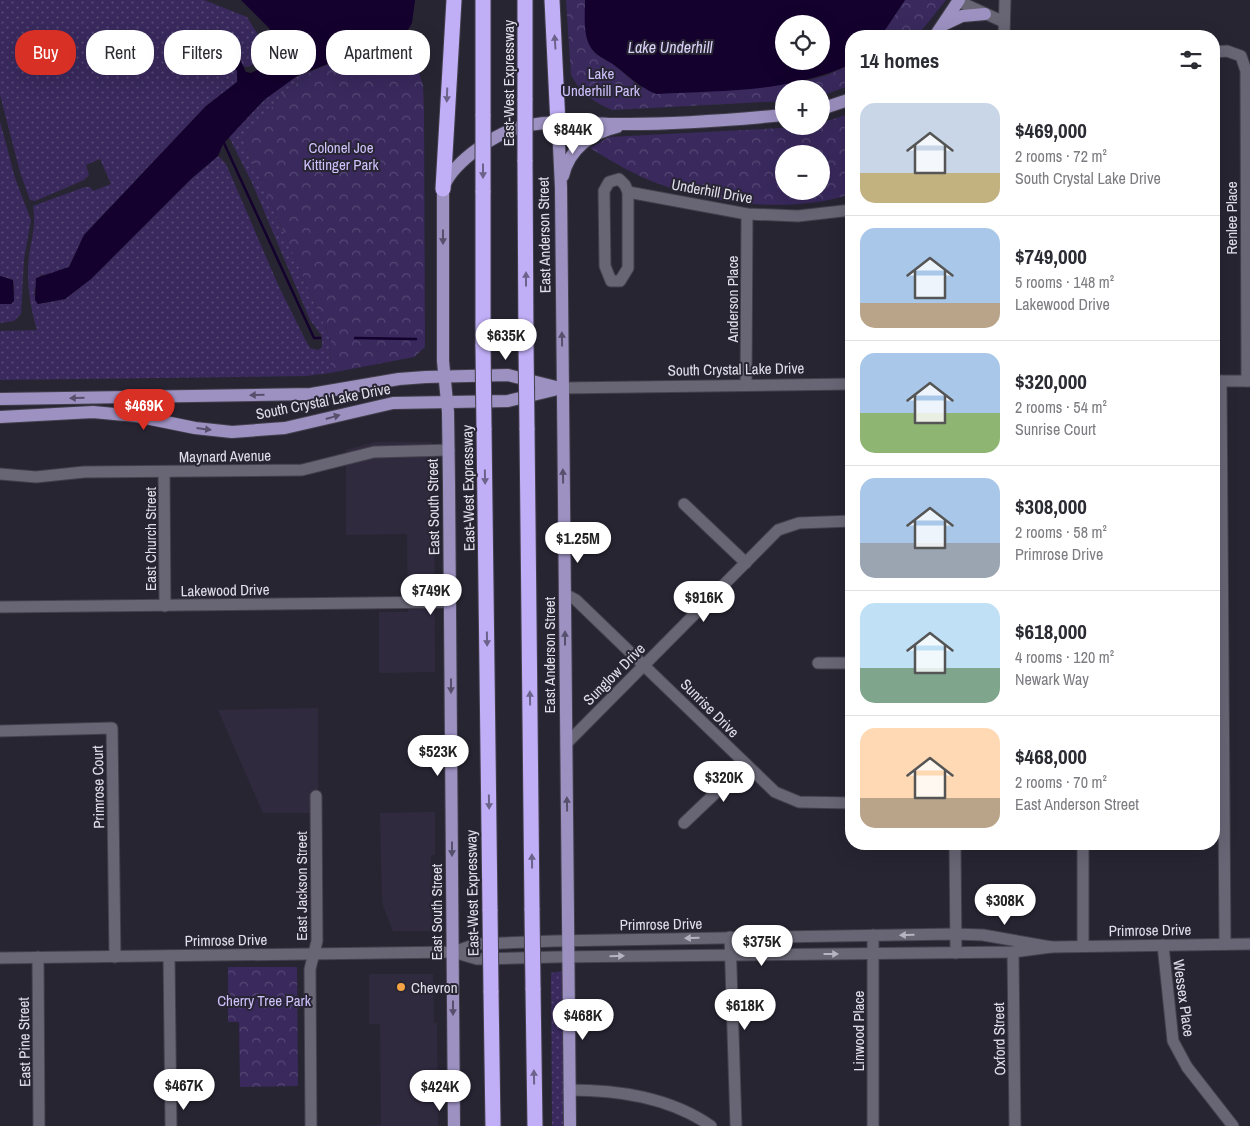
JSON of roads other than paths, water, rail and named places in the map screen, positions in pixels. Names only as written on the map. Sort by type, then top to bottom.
[{"type":"highway","points":[[443,189],[454,0]]},
{"type":"highway","name":"East-West Expressway","points":[[483,0],[484,428],[493,1126]]},
{"type":"highway","name":"East-West Expressway","points":[[526,0],[526,346],[535,1126]]},
{"type":"highway","points":[[552,0],[558,124]]},
{"type":"main road","points":[[940,30],[958,1]]},
{"type":"main road","points":[[945,24],[962,16],[985,14]]},
{"type":"main road","points":[[830,106],[845,101]]},
{"type":"main road","points":[[443,189],[451,172],[502,134],[529,126],[626,124],[775,116]]},
{"type":"main road","name":"East Anderson Street","points":[[558,124],[561,188],[570,1126]]},
{"type":"main road","points":[[561,188],[566,166],[573,152],[603,131],[626,124]]},
{"type":"main road","name":"East South Street","points":[[443,189],[444,376],[447,402],[450,602],[454,1126]]},
{"type":"main road","name":"South Crystal Lake Drive","points":[[0,399],[311,394],[340,391],[399,379],[444,376],[508,375],[562,388]]},
{"type":"main road","name":"South Crystal Lake Drive","points":[[0,417],[93,412],[136,416],[195,428],[232,432],[271,430],[393,403],[508,401],[562,388]]},
{"type":"street","points":[[1004,30],[1005,0]]},
{"type":"street","points":[[958,1],[1004,22]]},
{"type":"street","name":"Renlee Place","points":[[1220,52],[1227,51],[1241,56],[1246,71],[1248,380]]},
{"type":"street","points":[[619,179],[625,185],[628,192],[628,268],[620,281],[611,281],[605,266],[604,191],[609,182],[619,179]]},
{"type":"street","name":"Underhill Drive","points":[[628,192],[747,214],[798,216],[845,211]]},
{"type":"street","name":"Anderson Place","points":[[746,385],[747,214]]},
{"type":"street","points":[[1220,381],[1248,380]]},
{"type":"street","name":"South Crystal Lake Drive","points":[[562,388],[845,384]]},
{"type":"street","name":"Maynard Avenue","points":[[0,474],[36,477],[84,472],[302,470],[374,452],[448,450]]},
{"type":"street","name":"East Church Street","points":[[164,472],[165,606]]},
{"type":"street","points":[[684,504],[746,563]]},
{"type":"street","name":"Sunglow Drive","points":[[566,744],[778,530],[799,523],[845,521]]},
{"type":"street","points":[[1220,592],[1225,944]]},
{"type":"street","name":"Sunrise Drive","points":[[565,594],[576,600],[645,664],[775,792],[799,802],[845,803]]},
{"type":"street","name":"Lakewood Drive","points":[[0,607],[450,602]]},
{"type":"street","points":[[818,663],[845,663]]},
{"type":"street","name":"Primrose Court","points":[[0,731],[112,728],[115,957]]},
{"type":"street","points":[[684,823],[746,764]]},
{"type":"street","name":"East Jackson Street","points":[[311,1126],[310,969],[317,940],[316,796]]},
{"type":"street","points":[[955,850],[956,952]]},
{"type":"street","points":[[1083,850],[1083,946]]},
{"type":"street","name":"Primrose Drive","points":[[453,952],[477,944],[730,937],[955,934],[983,935],[1051,947]]},
{"type":"street","name":"Linwood Place","points":[[873,935],[873,1126]]},
{"type":"street","points":[[730,937],[736,1126]]},
{"type":"street","name":"Primrose Drive","points":[[0,958],[453,952],[477,959],[730,954],[1013,952],[1051,947],[1250,944]]},
{"type":"street","name":"Wessex Place","points":[[1163,945],[1173,1041],[1187,1067],[1232,1126]]},
{"type":"street","name":"Oxford Street","points":[[1013,952],[1015,1126]]},
{"type":"street","points":[[170,956],[171,1126]]},
{"type":"street","name":"East Pine Street","points":[[38,957],[39,1126]]},
{"type":"street","points":[[570,1090],[606,1091],[645,1097],[679,1109],[710,1126]]},
{"type":"water","points":[[241,0],[415,0],[412,23],[408,30],[326,30],[326,65],[316,69],[316,30],[270,30]]},
{"type":"water","name":"Lake Underhill","points":[[585,0],[905,0],[885,30],[845,30],[845,66],[804,80],[775,80],[775,86],[755,88],[656,94],[639,85],[598,55],[592,49],[586,36]]},
{"type":"water","points":[[241,62],[246,72],[251,73],[251,75],[300,75],[264,100],[223,144],[218,156],[191,179],[91,279],[65,299],[38,304],[35,300],[36,278],[69,267],[84,235],[206,106],[237,82],[237,75],[241,75]]},
{"type":"water","points":[[0,276],[13,280],[14,301],[11,304],[0,304]]},
{"type":"waterway","points":[[223,141],[314,338],[320,338]]},
{"type":"waterway","points":[[355,338],[416,339]]},
{"type":"place","name":"Chevron","points":[[401,987]]},
{"type":"park label","name":"Lake Underhill Park","points":[[601,82]]},
{"type":"park label","name":"Colonel Joe Kittinger Park","points":[[341,156]]},
{"type":"park label","name":"Cherry Tree Park","points":[[264,1000]]}]
